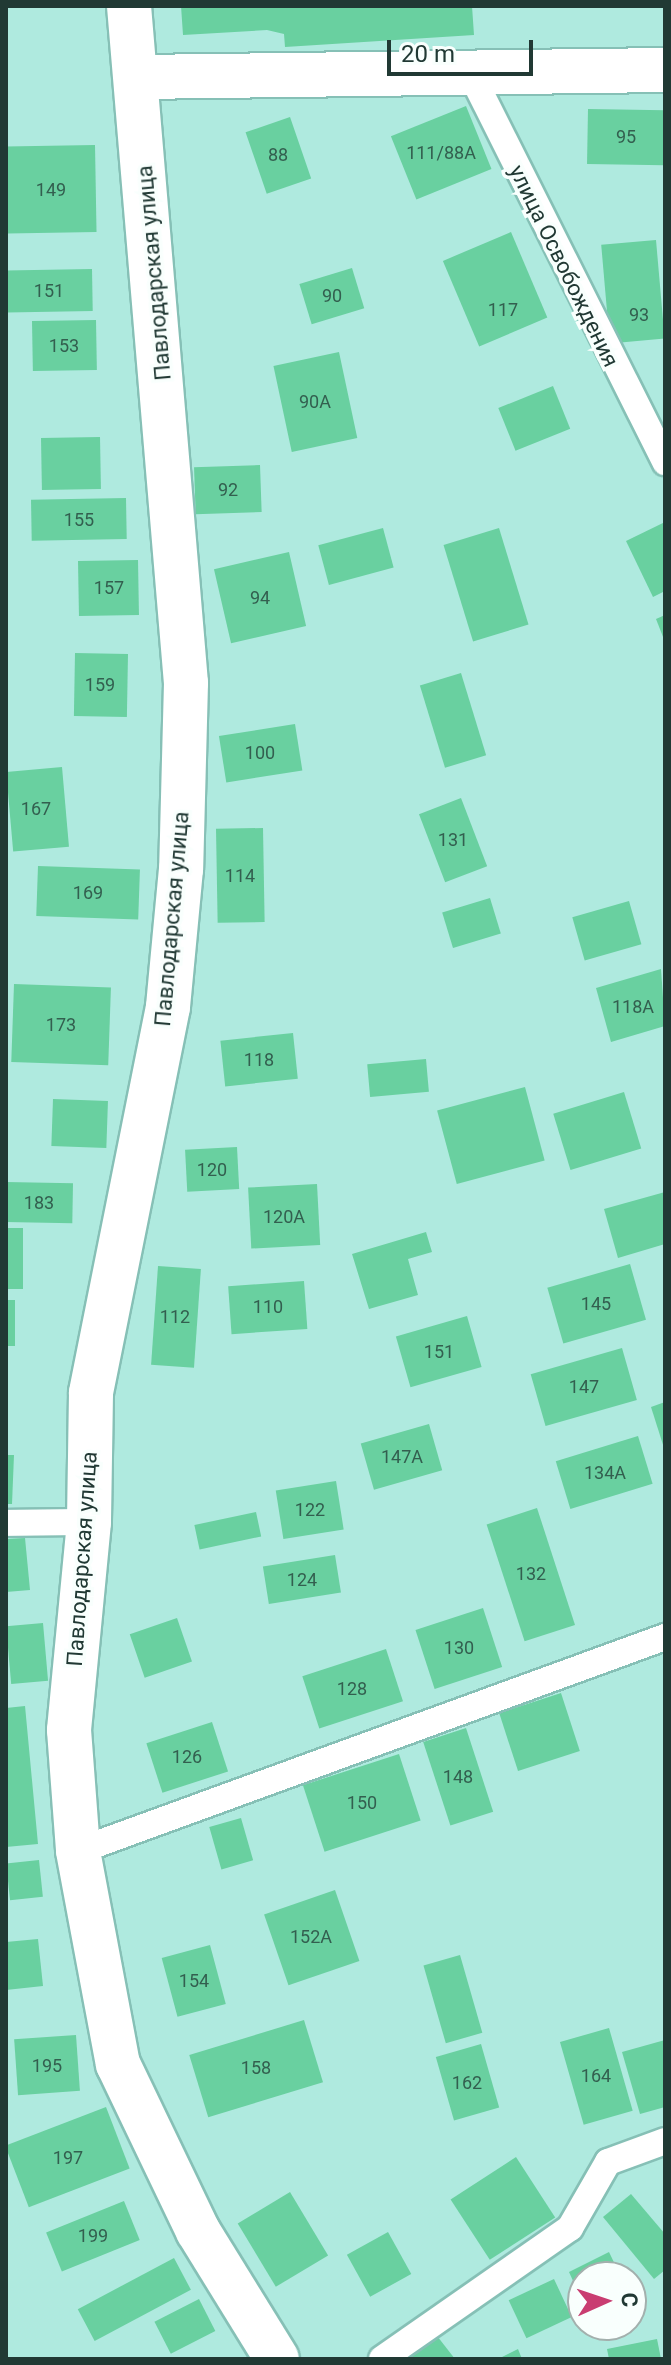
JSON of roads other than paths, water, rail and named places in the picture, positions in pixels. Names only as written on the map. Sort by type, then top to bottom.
[{"type":"street","name":"Павлодарская улица","points":[[129,6],[138,77],[186,683],[181,869],[168,1007],[91,1393],[89,1522],[69,1730],[78,1851],[118,2064],[198,2231],[277,2359]]},
{"type":"street","points":[[138,77],[468,68],[665,70]]},
{"type":"lane","name":"улица Освобождения","points":[[468,68],[665,462]]},
{"type":"lane","points":[[6,1523],[89,1522]]},
{"type":"lane","points":[[78,1851],[665,1637]]},
{"type":"lane","points":[[382,2359],[570,2228],[608,2162],[665,2141]]}]
